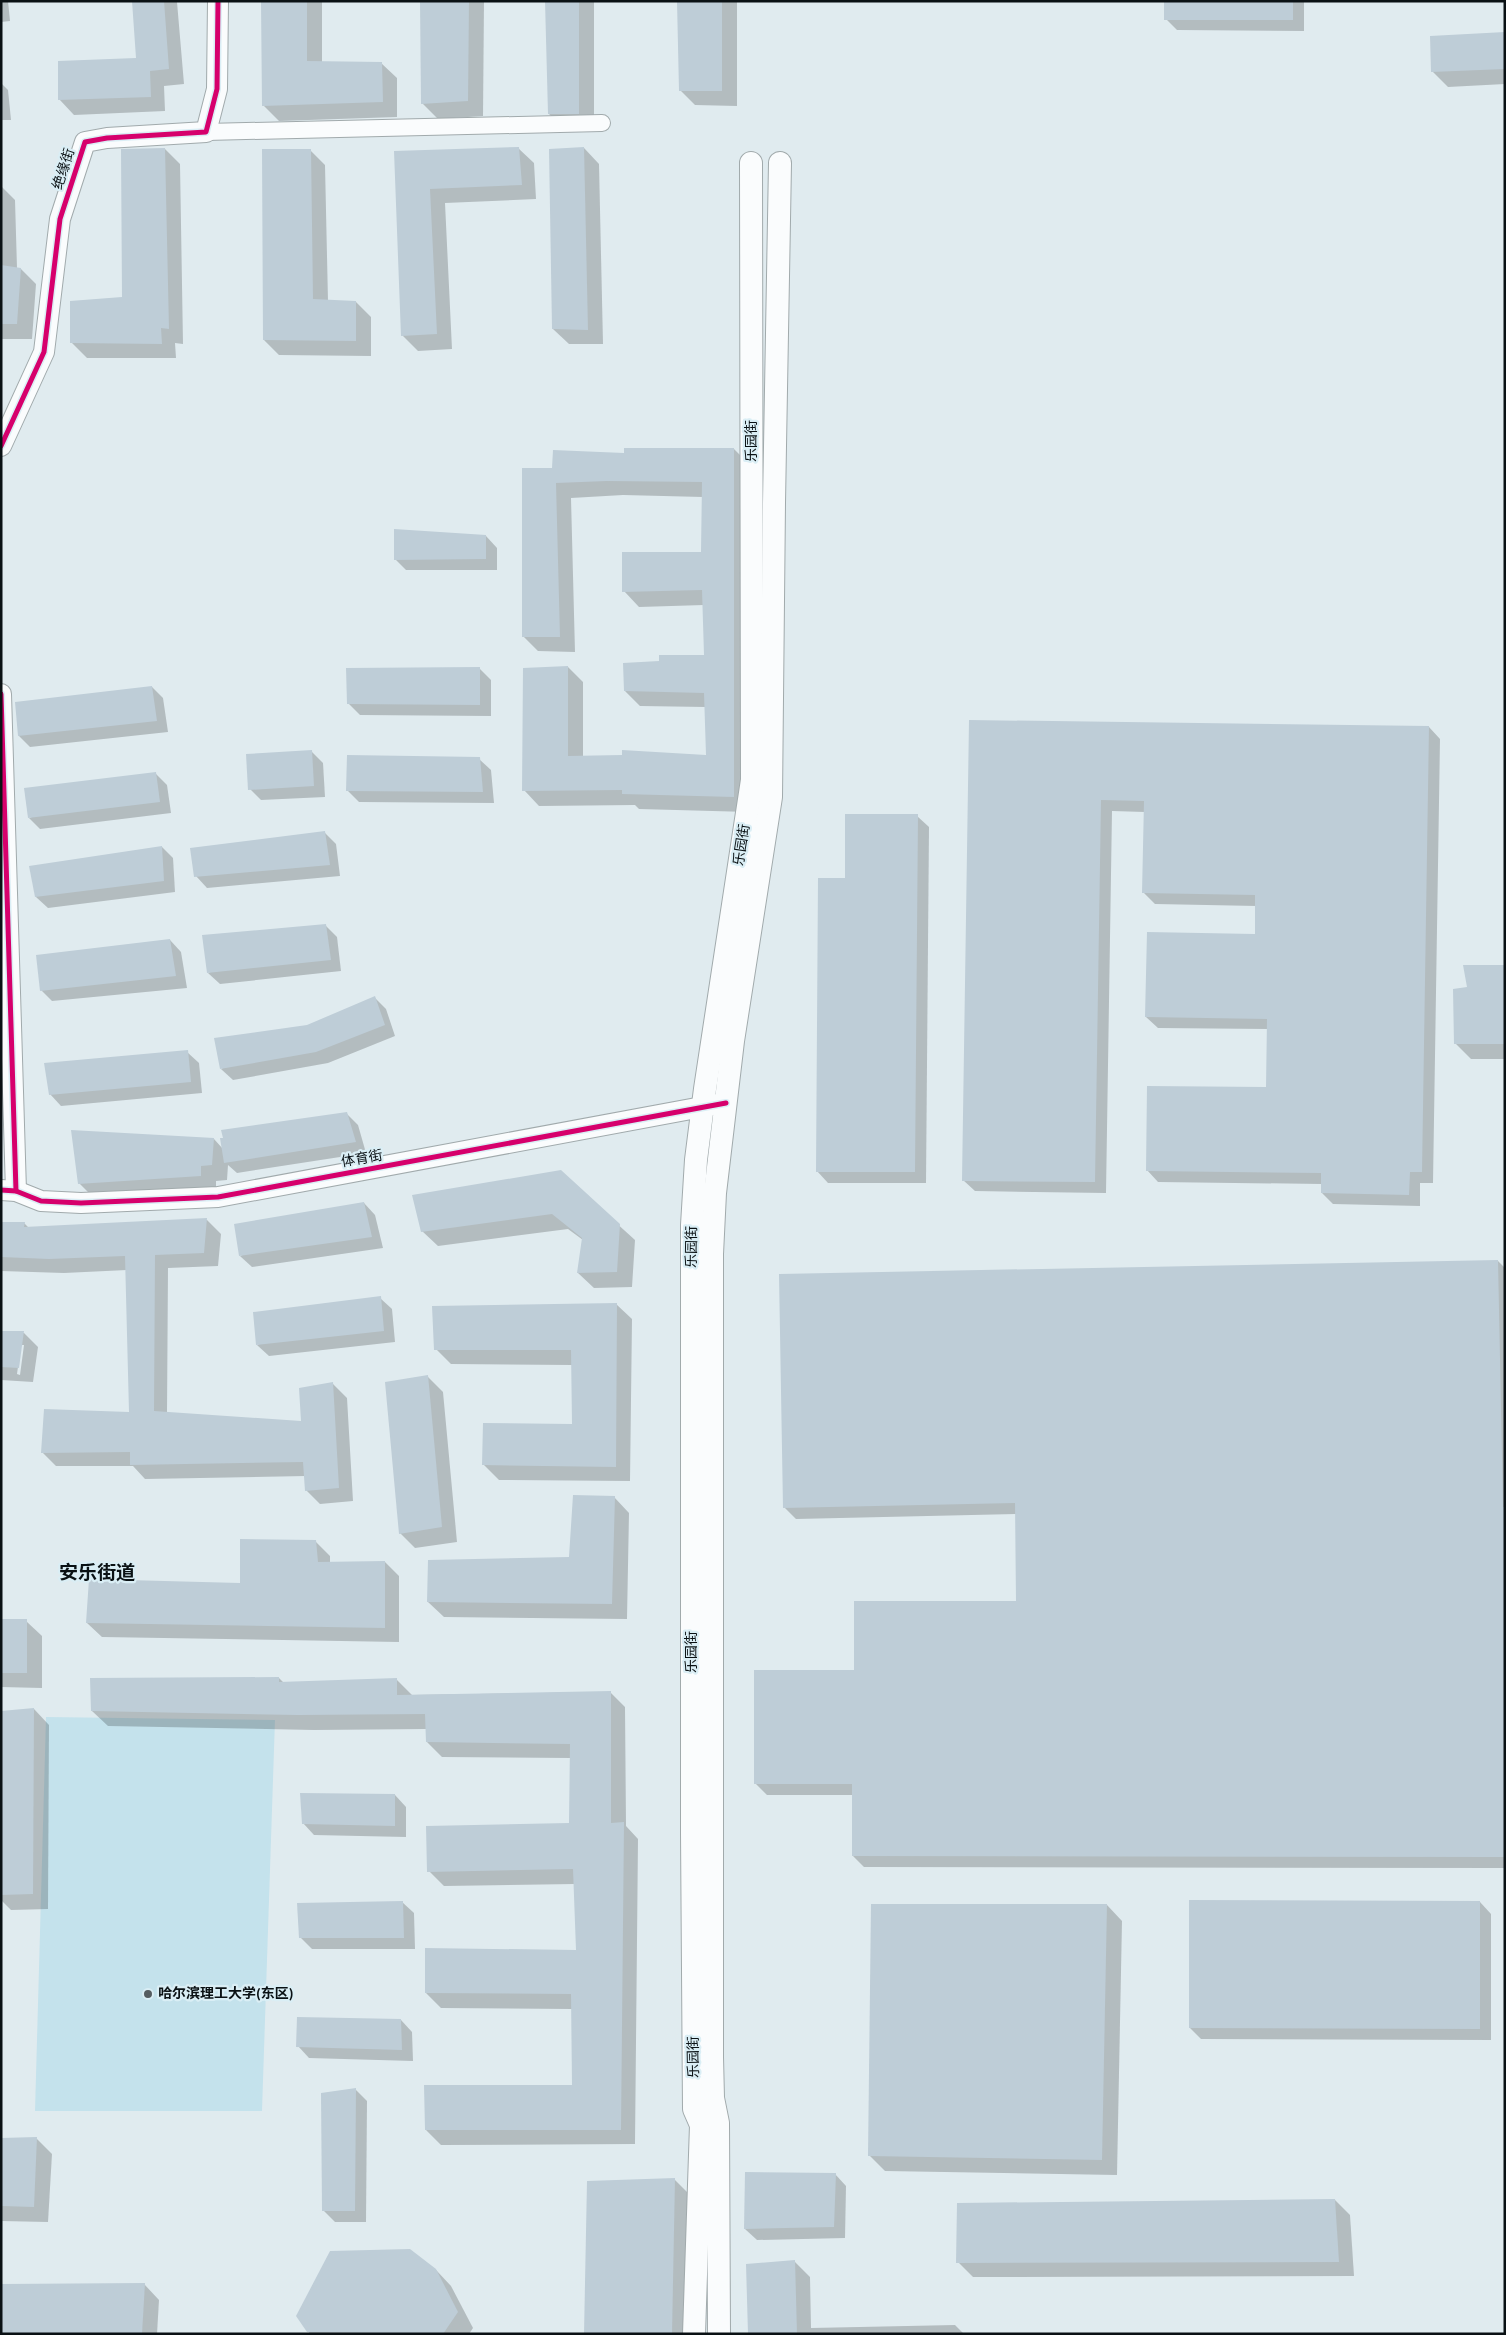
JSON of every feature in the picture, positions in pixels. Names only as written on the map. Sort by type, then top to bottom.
[{"type":"main road","name":"乐园街","points":[[694,2334],[701,2126],[694,2109],[691,1284],[696,1160],[752,780],[751,163]]},
{"type":"main road","name":"乐园街","points":[[719,2334],[719,2132],[713,2098],[712,2057],[712,1254],[715,1193],[733,1041],[772,798],[774,503],[780,163]]},
{"type":"street","points":[[218,1],[217,90],[206,132],[602,123]]},
{"type":"street","name":"绝缘街","points":[[1,446],[44,352],[60,219],[85,142],[107,138],[206,132]]},
{"type":"street","points":[[1,694],[9,1190]]},
{"type":"street","name":"体育街","points":[[9,1190],[41,1201],[81,1203],[218,1197],[726,1103]]},
{"type":"shaded area","points":[[46,1717],[275,1720],[262,2111],[35,2111]]},
{"type":"building","points":[[132,1],[164,1],[169,69],[150,71],[151,97],[58,100],[58,61],[136,58]]},
{"type":"building","points":[[261,1],[307,1],[307,61],[382,62],[383,102],[262,106]]},
{"type":"building","points":[[420,1],[469,1],[468,101],[421,104]]},
{"type":"building","points":[[545,1],[579,1],[579,114],[548,114]]},
{"type":"building","points":[[677,1],[722,1],[722,91],[679,91]]},
{"type":"building","points":[[1164,1],[1293,1],[1293,20],[1164,20]]},
{"type":"building","points":[[1505,32],[1505,69],[1431,72],[1430,36]]},
{"type":"building","points":[[519,147],[522,185],[430,189],[437,334],[401,336],[394,151]]},
{"type":"building","points":[[584,147],[588,330],[552,329],[549,149]]},
{"type":"building","points":[[165,148],[169,329],[161,328],[162,344],[70,343],[70,301],[122,297],[121,149]]},
{"type":"building","points":[[262,149],[311,149],[313,299],[356,301],[356,341],[263,340]]},
{"type":"building","points":[[1,265],[21,268],[17,324],[1,324]]},
{"type":"building","points":[[624,448],[734,448],[734,797],[622,794],[622,790],[522,791],[523,668],[568,666],[568,756],[622,755],[622,750],[706,755],[704,693],[624,691],[623,663],[659,661],[659,655],[704,655],[702,590],[622,592],[622,552],[701,552],[702,482],[607,481],[556,483],[560,637],[522,637],[522,468],[552,468],[553,450],[624,453]]},
{"type":"building","points":[[394,529],[486,535],[486,559],[394,560]]},
{"type":"building","points":[[480,667],[480,705],[347,704],[346,668]]},
{"type":"building","points":[[152,686],[157,721],[18,736],[15,702]]},
{"type":"building","points":[[969,720],[1429,726],[1422,1172],[1410,1172],[1409,1195],[1321,1193],[1321,1173],[1146,1171],[1147,1086],[1266,1087],[1267,1019],[1145,1017],[1147,932],[1255,934],[1255,895],[1142,893],[1144,801],[1101,800],[1095,1182],[962,1181]]},
{"type":"building","points":[[312,750],[314,786],[248,790],[246,754]]},
{"type":"building","points":[[347,755],[480,757],[483,792],[346,791]]},
{"type":"building","points":[[156,772],[160,802],[28,818],[24,788]]},
{"type":"building","points":[[845,814],[918,814],[915,1172],[816,1172],[818,878],[845,878]]},
{"type":"building","points":[[325,831],[330,865],[194,877],[190,848]]},
{"type":"building","points":[[162,846],[164,881],[35,897],[29,866]]},
{"type":"building","points":[[326,924],[331,960],[207,973],[202,935]]},
{"type":"building","points":[[170,939],[176,976],[40,991],[36,955]]},
{"type":"building","points":[[1463,965],[1505,965],[1505,1044],[1454,1044],[1453,989],[1467,987]]},
{"type":"building","points":[[375,996],[385,1025],[316,1052],[220,1069],[214,1038],[307,1025]]},
{"type":"building","points":[[188,1050],[191,1082],[49,1095],[44,1063]]},
{"type":"building","points":[[347,1112],[356,1142],[224,1163],[220,1138],[223,1138],[221,1130]]},
{"type":"building","points":[[71,1130],[214,1138],[212,1165],[201,1166],[201,1176],[78,1184]]},
{"type":"building","points":[[561,1170],[620,1224],[617,1272],[577,1273],[582,1238],[552,1214],[421,1232],[412,1195]]},
{"type":"building","points":[[364,1202],[372,1237],[239,1256],[234,1224]]},
{"type":"building","points":[[207,1218],[204,1253],[155,1255],[154,1411],[301,1421],[299,1388],[333,1382],[339,1488],[305,1491],[303,1462],[130,1465],[130,1452],[41,1453],[44,1409],[129,1412],[125,1256],[49,1259],[1,1257],[1,1222],[25,1222],[24,1227]]},
{"type":"building","points":[[1498,1260],[1503,1507],[1505,1507],[1505,1857],[852,1856],[852,1784],[754,1784],[754,1670],[854,1670],[854,1601],[1016,1601],[1015,1503],[783,1508],[779,1274]]},
{"type":"building","points":[[381,1296],[384,1331],[256,1345],[253,1312]]},
{"type":"building","points":[[617,1303],[616,1467],[482,1465],[483,1423],[572,1424],[571,1350],[434,1350],[432,1306]]},
{"type":"building","points":[[1,1331],[24,1331],[19,1368],[1,1367]]},
{"type":"building","points":[[428,1375],[442,1527],[399,1534],[385,1382]]},
{"type":"building","points":[[573,1495],[615,1496],[612,1604],[427,1602],[428,1560],[569,1557]]},
{"type":"building","points":[[240,1539],[316,1540],[318,1562],[385,1561],[385,1628],[86,1623],[89,1579],[240,1583]]},
{"type":"building","points":[[1,1619],[27,1619],[27,1673],[1,1673]]},
{"type":"building","points":[[279,1677],[279,1682],[397,1678],[397,1695],[611,1691],[611,1823],[624,1822],[621,2130],[425,2130],[424,2085],[572,2085],[571,1994],[425,1993],[425,1948],[576,1950],[573,1869],[427,1872],[426,1826],[569,1823],[570,1744],[426,1742],[425,1714],[298,1715],[91,1711],[90,1678]]},
{"type":"building","points":[[34,1708],[33,1894],[1,1895],[1,1711]]},
{"type":"building","points":[[300,1793],[395,1794],[395,1826],[302,1824]]},
{"type":"building","points":[[1189,1900],[1480,1901],[1480,2029],[1189,2028]]},
{"type":"building","points":[[403,1901],[404,1938],[299,1938],[297,1903]]},
{"type":"building","points":[[871,1904],[1107,1904],[1102,2160],[868,2156]]},
{"type":"building","points":[[297,2017],[401,2019],[402,2050],[296,2047]]},
{"type":"building","points":[[356,2088],[355,2211],[322,2211],[321,2093]]},
{"type":"building","points":[[37,2137],[34,2207],[1,2206],[1,2138]]},
{"type":"building","points":[[745,2172],[836,2173],[834,2227],[744,2229]]},
{"type":"building","points":[[675,2178],[672,2334],[584,2334],[587,2181]]},
{"type":"building","points":[[1335,2199],[1339,2262],[956,2263],[957,2203]]},
{"type":"building","points":[[410,2249],[436,2269],[458,2312],[443,2334],[307,2332],[296,2316],[330,2251]]},
{"type":"building","points":[[795,2260],[797,2334],[748,2334],[746,2264]]},
{"type":"building","points":[[145,2283],[142,2334],[1,2334],[1,2284]]},
{"type":"cycle path","points":[[1,446],[44,352],[60,219],[85,142],[107,138],[206,132],[217,89],[218,1]]},
{"type":"cycle path","points":[[1,694],[16,1191]]},
{"type":"cycle path","points":[[1,1190],[16,1191],[41,1201],[81,1203],[218,1197],[726,1103]]},
{"type":"place","name":"哈尔滨理工大学(东区)","points":[[148,1994]]},
{"type":"district","name":"安乐街道","points":[[97,1573]]}]
